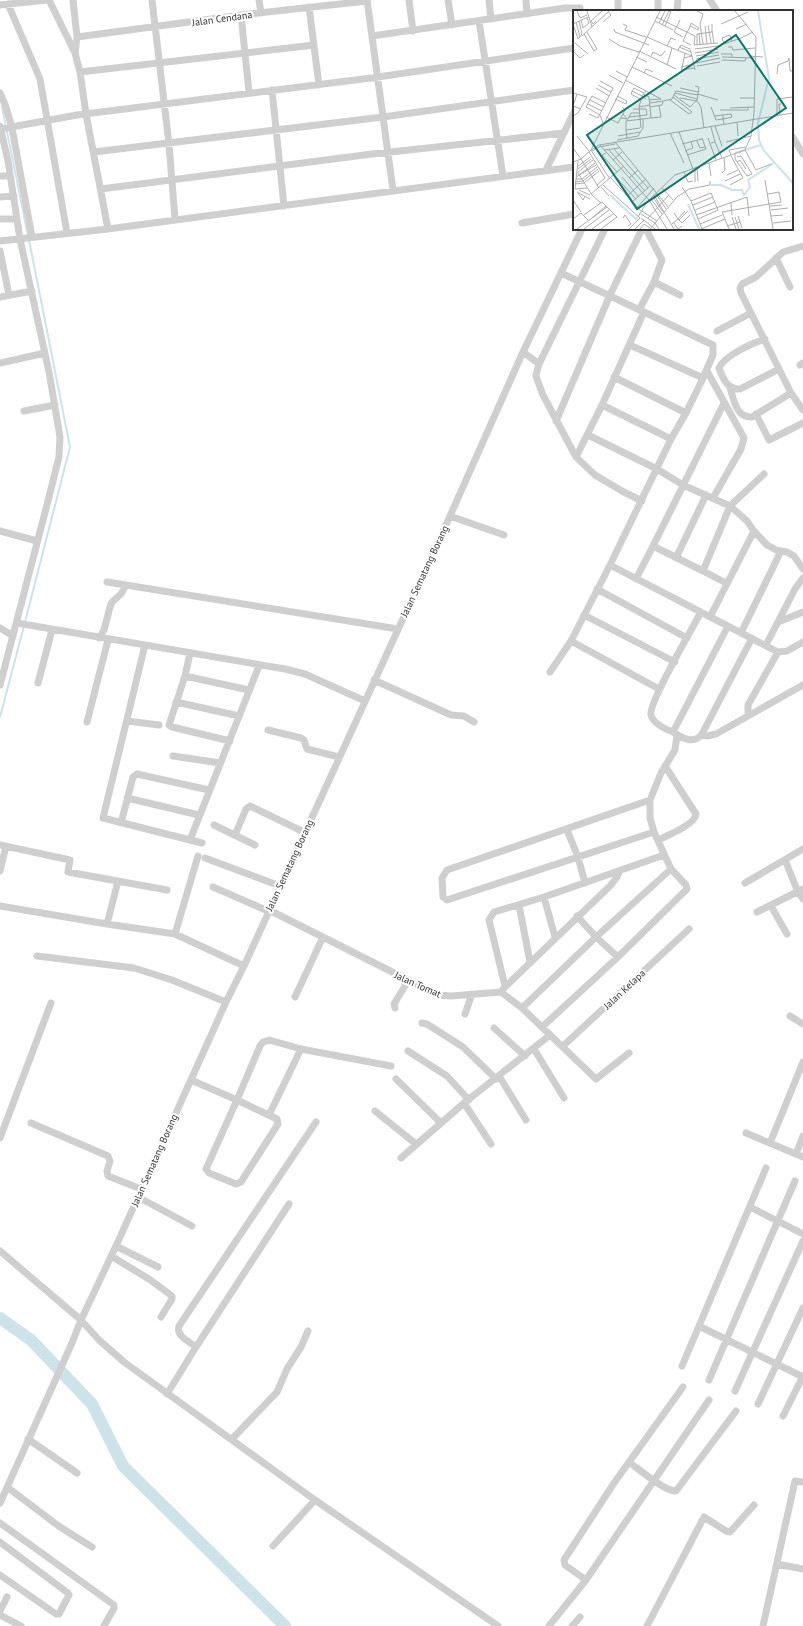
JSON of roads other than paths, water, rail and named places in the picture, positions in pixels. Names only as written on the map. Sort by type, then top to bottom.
[{"type":"street","points":[[0,5],[48,0],[75,53],[80,72],[86,114],[108,229]]},
{"type":"street","points":[[74,0],[77,37],[75,53]]},
{"type":"street","points":[[152,0],[169,144],[175,220]]},
{"type":"street","points":[[259,0],[261,13]]},
{"type":"street","points":[[367,0],[393,190]]},
{"type":"street","name":"Jalan Cendana","points":[[77,37],[367,0]]},
{"type":"street","points":[[409,0],[413,31]]},
{"type":"street","points":[[448,0],[452,25]]},
{"type":"street","points":[[489,0],[491,19]]},
{"type":"street","points":[[526,0],[528,14]]},
{"type":"street","points":[[564,0],[565,8]]},
{"type":"street","points":[[677,10],[678,0]]},
{"type":"street","points":[[710,0],[716,10]]},
{"type":"street","points":[[13,3],[38,75],[68,233]]},
{"type":"street","points":[[372,36],[580,6]]},
{"type":"street","points":[[309,7],[319,85]]},
{"type":"street","points":[[241,15],[249,92]]},
{"type":"street","points":[[479,21],[503,176]]},
{"type":"street","points":[[80,72],[314,45]]},
{"type":"street","points":[[4,128],[86,114],[249,92],[319,85],[573,48]]},
{"type":"street","points":[[272,90],[284,206]]},
{"type":"street","points":[[94,152],[384,117],[573,90]]},
{"type":"street","points":[[0,93],[6,107],[3,155],[10,176],[17,219],[27,238]]},
{"type":"street","points":[[546,170],[573,114]]},
{"type":"street","points":[[0,685],[3,660],[13,636],[21,624],[37,542],[59,457],[60,438],[55,405],[32,291],[27,238],[4,128]]},
{"type":"street","points":[[100,189],[388,152],[564,133]]},
{"type":"street","points":[[793,138],[803,154]]},
{"type":"street","points":[[0,241],[108,229],[573,167]]},
{"type":"street","points":[[0,176],[10,176]]},
{"type":"street","points":[[0,197],[14,196]]},
{"type":"street","points":[[522,223],[573,214]]},
{"type":"street","points":[[0,219],[17,219]]},
{"type":"street","name":"Jalan Sematang Borang","points":[[0,1503],[12,1490],[33,1442],[42,1408],[72,1343],[80,1320],[116,1246],[339,756],[365,701],[380,683],[398,629],[563,275],[582,230]]},
{"type":"street","points":[[605,230],[578,281],[538,363],[536,374],[556,421],[576,457],[595,475],[642,501]]},
{"type":"street","points":[[556,421],[610,295],[642,230]]},
{"type":"street","points":[[576,457],[588,435],[630,345],[662,260],[647,230]]},
{"type":"street","points":[[803,246],[783,252],[756,277],[742,284],[740,288],[741,293],[791,393],[803,410]]},
{"type":"street","points":[[0,251],[9,295]]},
{"type":"street","points":[[776,258],[790,287]]},
{"type":"street","points":[[550,672],[571,641],[642,501],[671,439],[686,413],[707,370],[713,345],[610,295],[563,275]]},
{"type":"street","points":[[654,282],[680,295]]},
{"type":"street","points":[[0,297],[32,291]]},
{"type":"street","points":[[717,331],[751,313]]},
{"type":"street","points":[[765,339],[742,350],[723,361],[720,365],[719,368],[722,376],[730,388],[739,412],[741,415],[747,417],[756,414],[791,393]]},
{"type":"street","points":[[630,345],[703,378]]},
{"type":"street","points":[[0,363],[45,353]]},
{"type":"street","points":[[526,354],[538,363]]},
{"type":"street","points":[[730,388],[734,390],[740,389],[779,369]]},
{"type":"street","points":[[707,370],[744,438],[741,449],[713,498]]},
{"type":"street","points":[[614,377],[686,413]]},
{"type":"street","points":[[636,579],[724,403]]},
{"type":"street","points":[[24,412],[55,405]]},
{"type":"street","points":[[602,405],[671,439]]},
{"type":"street","points":[[756,414],[769,440],[803,423]]},
{"type":"street","points":[[588,435],[657,469],[683,485],[730,506],[747,521],[767,545],[794,556],[803,569]]},
{"type":"street","points":[[703,571],[730,506],[764,474]]},
{"type":"street","points":[[676,558],[706,495]]},
{"type":"street","points":[[450,516],[504,535]]},
{"type":"street","points":[[710,616],[754,531]]},
{"type":"street","points":[[0,532],[37,542]]},
{"type":"street","points":[[653,546],[726,583]]},
{"type":"street","points":[[741,633],[781,551]]},
{"type":"street","points":[[610,565],[778,652],[786,651],[803,642]]},
{"type":"street","points":[[766,645],[795,589],[803,578]]},
{"type":"street","points":[[107,582],[398,629]]},
{"type":"street","points":[[99,638],[104,630],[112,602],[121,594],[126,585]]},
{"type":"street","points":[[598,589],[687,638]]},
{"type":"street","points":[[702,612],[659,689],[652,705],[651,714],[654,720],[675,733],[693,740],[696,740],[702,734],[752,638]]},
{"type":"street","points":[[778,622],[803,612]]},
{"type":"street","points":[[584,615],[675,662]]},
{"type":"street","points":[[21,624],[259,666],[285,669],[305,674],[365,701]]},
{"type":"street","points":[[542,1027],[618,957],[685,891],[686,885],[671,868],[654,832],[650,818],[650,800],[665,766],[675,750],[675,733],[728,626]]},
{"type":"street","points":[[0,628],[13,636]]},
{"type":"street","points":[[38,683],[52,630]]},
{"type":"street","points":[[87,722],[108,640]]},
{"type":"street","points":[[571,641],[659,689]]},
{"type":"street","points":[[145,645],[103,818],[202,843]]},
{"type":"street","points":[[750,714],[748,705],[778,652]]},
{"type":"street","points":[[190,653],[185,676],[169,725],[230,741]]},
{"type":"street","points":[[190,840],[259,666]]},
{"type":"street","points":[[185,676],[249,690]]},
{"type":"street","points":[[380,683],[451,715],[464,716],[474,722]]},
{"type":"street","points":[[702,734],[707,736],[716,734],[803,685]]},
{"type":"street","points":[[176,702],[239,716]]},
{"type":"street","points":[[127,721],[159,725]]},
{"type":"street","points":[[268,730],[301,738],[304,740],[307,748],[339,756]]},
{"type":"street","points":[[173,756],[220,763]]},
{"type":"street","points":[[658,840],[691,823],[696,817],[696,814],[665,766]]},
{"type":"street","points":[[121,823],[133,777],[136,774],[209,790]]},
{"type":"street","points":[[127,798],[199,815]]},
{"type":"street","points":[[650,800],[567,830],[447,870],[442,878],[443,897],[448,900],[654,832]]},
{"type":"street","points":[[235,834],[246,808],[250,806],[304,832]]},
{"type":"street","points":[[214,825],[255,845]]},
{"type":"street","points":[[567,830],[578,857],[585,883]]},
{"type":"street","points":[[0,871],[3,846],[70,860],[68,872],[167,890]]},
{"type":"street","points":[[745,883],[803,849]]},
{"type":"street","points":[[629,1053],[595,1079],[563,1046],[503,989],[489,920],[494,912],[544,898],[664,855]]},
{"type":"street","points":[[175,934],[201,857],[280,886]]},
{"type":"street","points":[[785,860],[803,898]]},
{"type":"street","points":[[522,1008],[671,868]]},
{"type":"street","points":[[503,989],[555,937],[616,880],[619,872]]},
{"type":"street","points":[[107,924],[118,881]]},
{"type":"street","name":"Jalan Tomat","points":[[213,887],[324,937],[438,995],[451,996],[503,989]]},
{"type":"street","points":[[757,912],[801,891]]},
{"type":"street","points":[[544,898],[555,937]]},
{"type":"street","points":[[519,905],[530,962]]},
{"type":"street","points":[[0,906],[175,934],[244,966]]},
{"type":"street","points":[[771,906],[788,934]]},
{"type":"street","points":[[578,916],[596,937],[618,957]]},
{"type":"street","name":"Jalan Kelapa","points":[[563,1046],[687,930]]},
{"type":"street","points":[[296,997],[324,937]]},
{"type":"street","points":[[37,956],[139,969],[172,980],[226,1002]]},
{"type":"street","points":[[394,1008],[394,1004],[408,981]]},
{"type":"street","points":[[465,1014],[472,994]]},
{"type":"street","points":[[0,1138],[51,1003]]},
{"type":"street","points":[[790,1016],[803,1024]]},
{"type":"street","points":[[422,1023],[427,1024],[464,1047],[497,1077],[526,1120]]},
{"type":"street","points":[[494,1028],[525,1056]]},
{"type":"street","points":[[401,1158],[441,1123],[550,1035]]},
{"type":"street","points":[[191,1080],[237,1100],[277,1119],[278,1126],[241,1182],[236,1184],[209,1173],[206,1169],[237,1100],[264,1042],[269,1040],[301,1049],[391,1066]]},
{"type":"street","points":[[269,1115],[301,1049]]},
{"type":"street","points":[[534,1049],[564,1098]]},
{"type":"street","points":[[408,1051],[447,1076],[467,1102],[491,1144]]},
{"type":"street","points":[[770,1143],[803,1062]]},
{"type":"street","points":[[396,1079],[441,1123]]},
{"type":"street","points":[[374,1111],[416,1144]]},
{"type":"street","points":[[196,1347],[178,1333],[179,1326],[316,1122]]},
{"type":"street","points":[[31,1123],[108,1156],[110,1161],[107,1171],[108,1176],[141,1189]]},
{"type":"street","points":[[746,1132],[799,1156],[803,1136]]},
{"type":"street","points":[[682,1366],[766,1168]]},
{"type":"street","points":[[709,1380],[795,1181]]},
{"type":"street","points":[[138,1196],[192,1226]]},
{"type":"street","points":[[168,1394],[196,1347],[289,1204]]},
{"type":"street","points":[[750,1207],[803,1234]]},
{"type":"street","points":[[735,1391],[803,1242]]},
{"type":"street","points":[[116,1246],[158,1267]]},
{"type":"street","points":[[0,1252],[80,1320],[99,1340],[124,1362],[315,1500],[498,1626]]},
{"type":"street","points":[[111,1256],[150,1279],[172,1296],[172,1299],[161,1317]]},
{"type":"street","points":[[758,1404],[803,1308]]},
{"type":"street","points":[[699,1326],[803,1377],[783,1416]]},
{"type":"street","points":[[232,1439],[277,1392],[287,1369],[302,1347],[308,1331]]},
{"type":"street","points":[[586,1580],[565,1565],[564,1560],[629,1462],[683,1387]]},
{"type":"street","points":[[549,1626],[586,1580],[709,1400]]},
{"type":"street","points":[[629,1462],[671,1491],[674,1492],[679,1490],[736,1411]]},
{"type":"street","points":[[33,1442],[77,1473]]},
{"type":"street","points":[[763,1626],[795,1482],[803,1482]]},
{"type":"street","points":[[12,1490],[60,1527],[92,1547]]},
{"type":"street","points":[[273,1546],[315,1500]]},
{"type":"street","points":[[647,1626],[704,1517],[726,1532],[730,1532],[754,1505]]},
{"type":"street","points":[[0,1523],[114,1605],[114,1608],[104,1626]]},
{"type":"street","points":[[0,1542],[69,1595],[59,1614],[56,1614],[0,1575]]},
{"type":"street","points":[[777,1564],[803,1569]]},
{"type":"street","points":[[0,1611],[7,1598]]},
{"type":"street","points":[[0,1615],[21,1626]]},
{"type":"street","points":[[572,1626],[580,1617]]},
{"type":"waterway","points":[[2,107],[28,236]]},
{"type":"waterway","points":[[25,622],[70,447],[29,240]]},
{"type":"waterway","points":[[0,717],[24,626]]},
{"type":"waterway","points":[[0,1318],[31,1340],[92,1404],[123,1466],[285,1626]]}]
